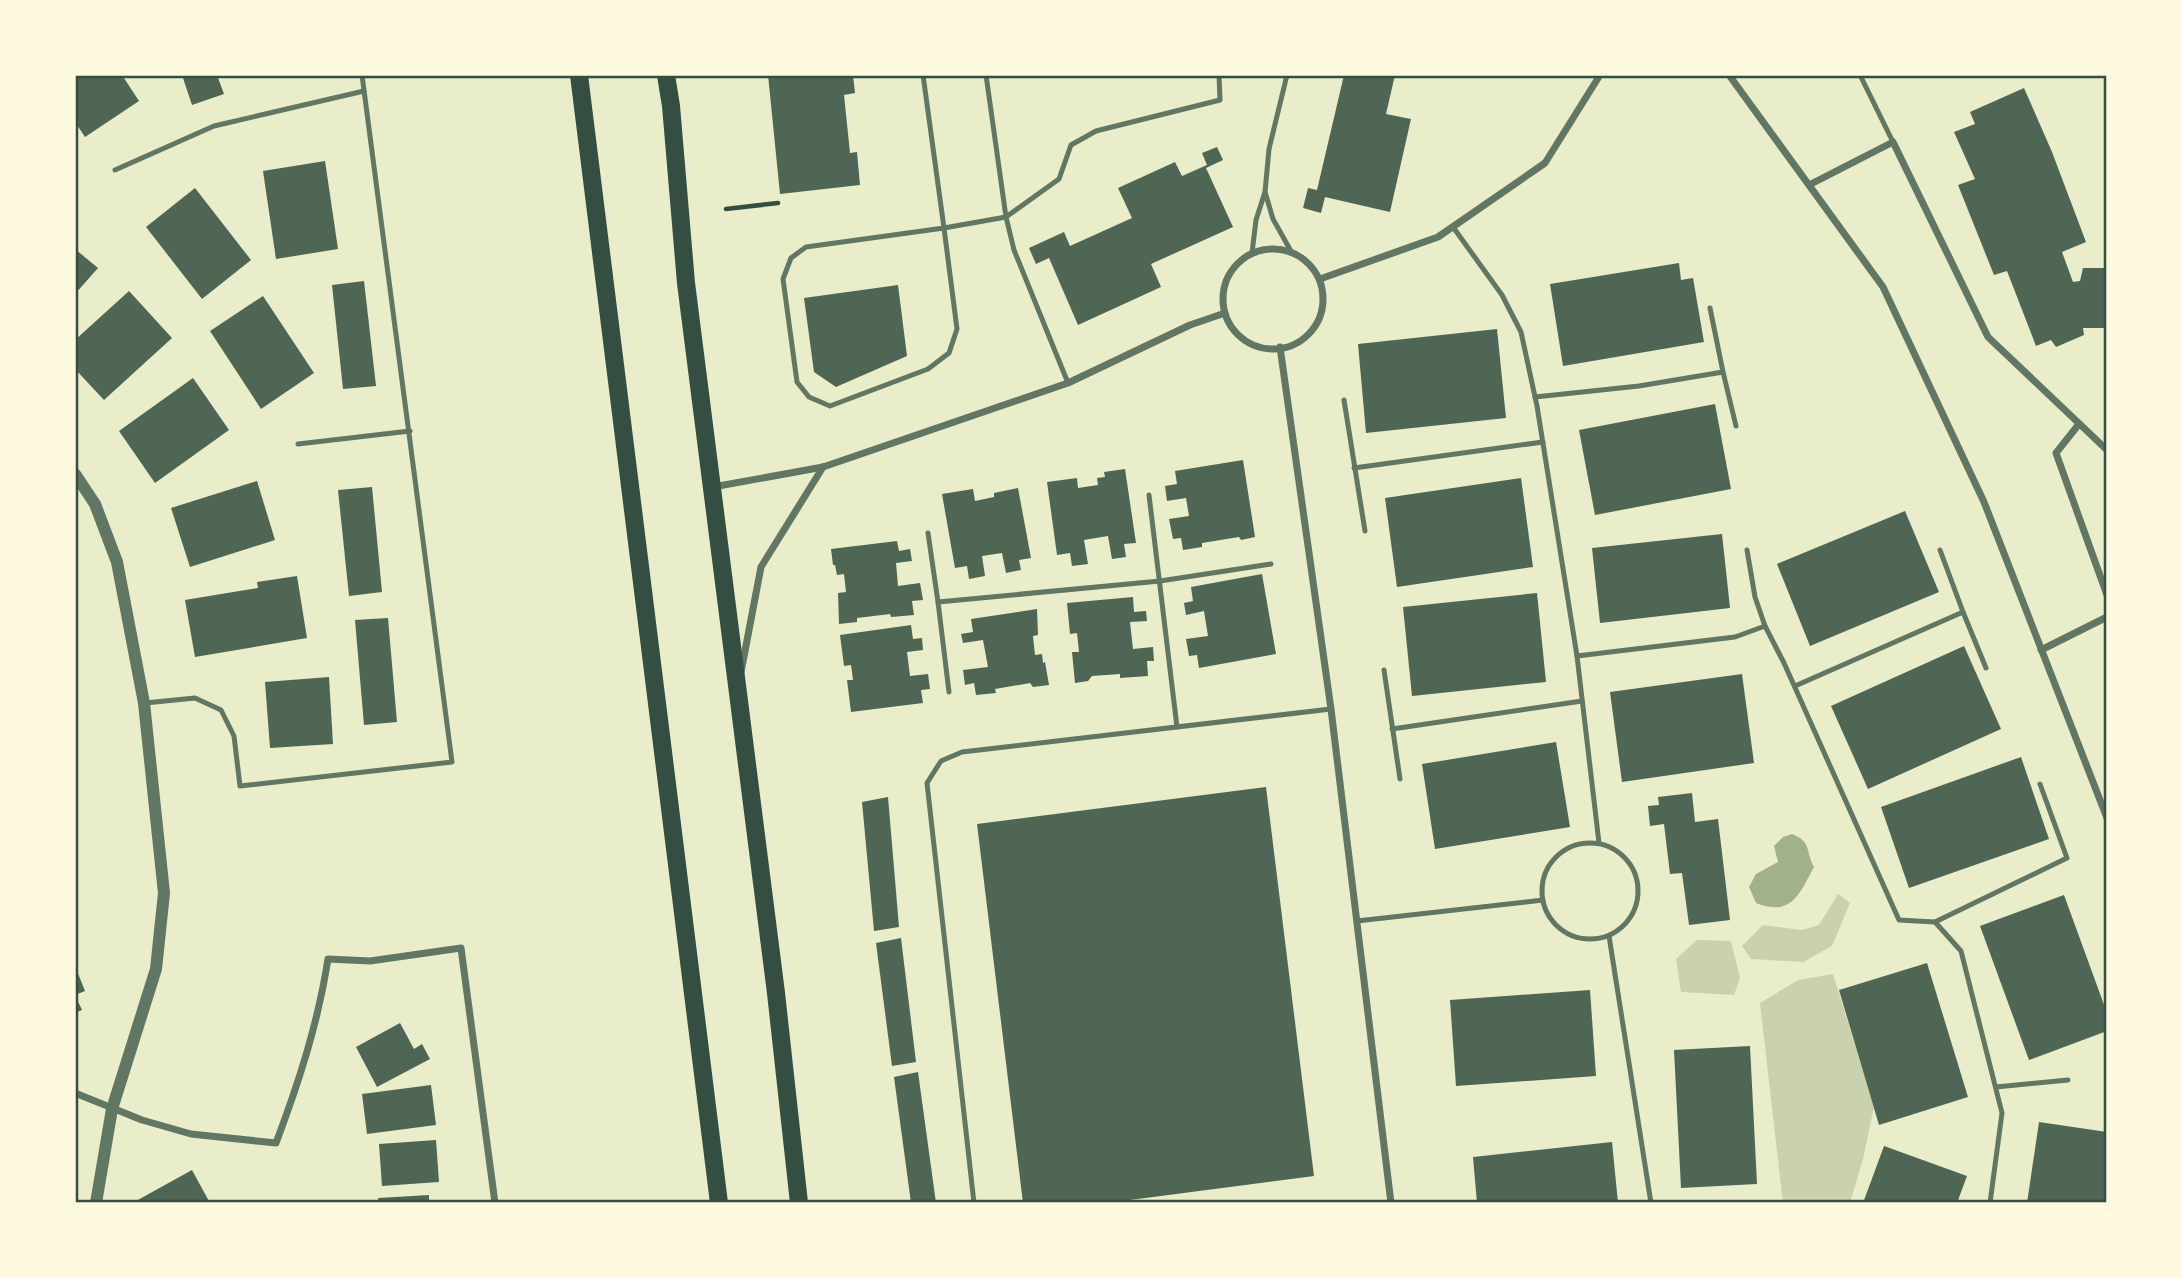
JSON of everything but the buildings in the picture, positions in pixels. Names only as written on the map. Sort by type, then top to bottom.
[{"type":"main road","points":[[579,75],[719,1203]]},
{"type":"main road","points":[[666,75],[686,283],[774,979],[799,1203]]},
{"type":"street","points":[[1320,279],[1438,237],[1545,163],[1600,75]]},
{"type":"street","points":[[1729,75],[1883,287],[1983,502],[2107,818]]},
{"type":"street","points":[[1809,184],[1893,142],[1988,337],[2107,450]]},
{"type":"street","points":[[1269,248],[1292,253],[1311,265],[1320,279],[1323,292],[1322,309],[1315,327],[1303,339],[1287,347],[1262,348],[1246,341],[1233,329],[1225,313],[1223,295],[1227,278],[1238,263],[1252,253],[1269,248]]},
{"type":"street","points":[[712,488],[823,467],[1068,383],[1190,325],[1225,313]]},
{"type":"street","points":[[1280,347],[1331,709],[1391,1203]]},
{"type":"street","points":[[2079,424],[2056,453],[2107,595]]},
{"type":"street","points":[[738,694],[761,567],[823,467]]},
{"type":"street","points":[[75,474],[94,504],[117,562],[144,703],[164,892],[156,969],[112,1109],[96,1203]]},
{"type":"street","points":[[2041,650],[2107,617]]},
{"type":"street","points":[[75,1093],[112,1109],[191,1134],[276,1143],[301,1078],[321,1003],[328,960],[370,961],[461,948],[495,1203]]},
{"type":"lane","points":[[144,703],[195,698],[221,710],[234,736],[240,786],[452,762],[362,75]]},
{"type":"lane","points":[[923,75],[944,228],[957,329],[949,352],[929,369],[830,406],[809,397],[797,382],[783,279],[791,258],[806,247],[944,228],[1006,217],[1059,179],[1071,145],[1096,131],[1220,100],[1219,75]]},
{"type":"lane","points":[[986,75],[1006,217],[1014,250],[1068,383]]},
{"type":"lane","points":[[1252,253],[1256,220],[1265,192],[1269,149],[1287,75]]},
{"type":"lane","points":[[1860,75],[1893,142]]},
{"type":"lane","points":[[115,170],[214,126],[364,91]]},
{"type":"lane","points":[[1265,192],[1273,219],[1292,253]]},
{"type":"lane","points":[[1453,227],[1502,295],[1521,332],[1543,442],[1577,656],[1599,843]]},
{"type":"lane","points":[[1710,308],[1736,426]]},
{"type":"lane","points":[[1535,397],[1639,386],[1723,372]]},
{"type":"lane","points":[[1344,400],[1365,531]]},
{"type":"lane","points":[[298,444],[410,431]]},
{"type":"lane","points":[[1354,468],[1543,442]]},
{"type":"lane","points":[[1149,495],[1177,727]]},
{"type":"lane","points":[[928,533],[949,692]]},
{"type":"lane","points":[[1747,550],[1755,597],[1765,626],[1899,920],[1936,922],[2067,858],[2040,783]]},
{"type":"lane","points":[[1940,550],[1986,668]]},
{"type":"lane","points":[[938,602],[1160,581],[1271,564]]},
{"type":"lane","points":[[1795,687],[1964,612]]},
{"type":"lane","points":[[1577,656],[1735,637],[1765,626]]},
{"type":"lane","points":[[1384,670],[1400,779]]},
{"type":"lane","points":[[1392,729],[1582,701]]},
{"type":"lane","points":[[974,1203],[926,783],[941,761],[962,752],[1331,709]]},
{"type":"lane","points":[[1583,843],[1599,843],[1614,848],[1626,857],[1639,886],[1638,901],[1623,928],[1609,936],[1581,939],[1556,926],[1543,900],[1542,885],[1547,870],[1556,857],[1583,843]]},
{"type":"lane","points":[[1357,921],[1543,900]]},
{"type":"lane","points":[[1936,922],[1961,951],[2002,1112],[1990,1203]]},
{"type":"lane","points":[[1609,936],[1651,1203]]},
{"type":"lane","points":[[1996,1087],[2068,1080]]},
{"type":"path","points":[[726,209],[778,202]]},
{"type":"shaded area","points":[[1792,834],[1805,843],[1814,867],[1804,886],[1786,905],[1768,907],[1756,903],[1749,887],[1756,874],[1778,862],[1774,846],[1783,837]]},
{"type":"shaded area","points":[[1838,894],[1850,903],[1832,946],[1803,962],[1751,959],[1742,946],[1763,925],[1802,930],[1819,925]]},
{"type":"shaded area","points":[[1697,940],[1731,941],[1740,978],[1734,995],[1681,992],[1676,959]]},
{"type":"shaded area","points":[[1833,974],[1874,1107],[1863,1159],[1850,1203],[1783,1203],[1760,1003],[1798,980]]}]
